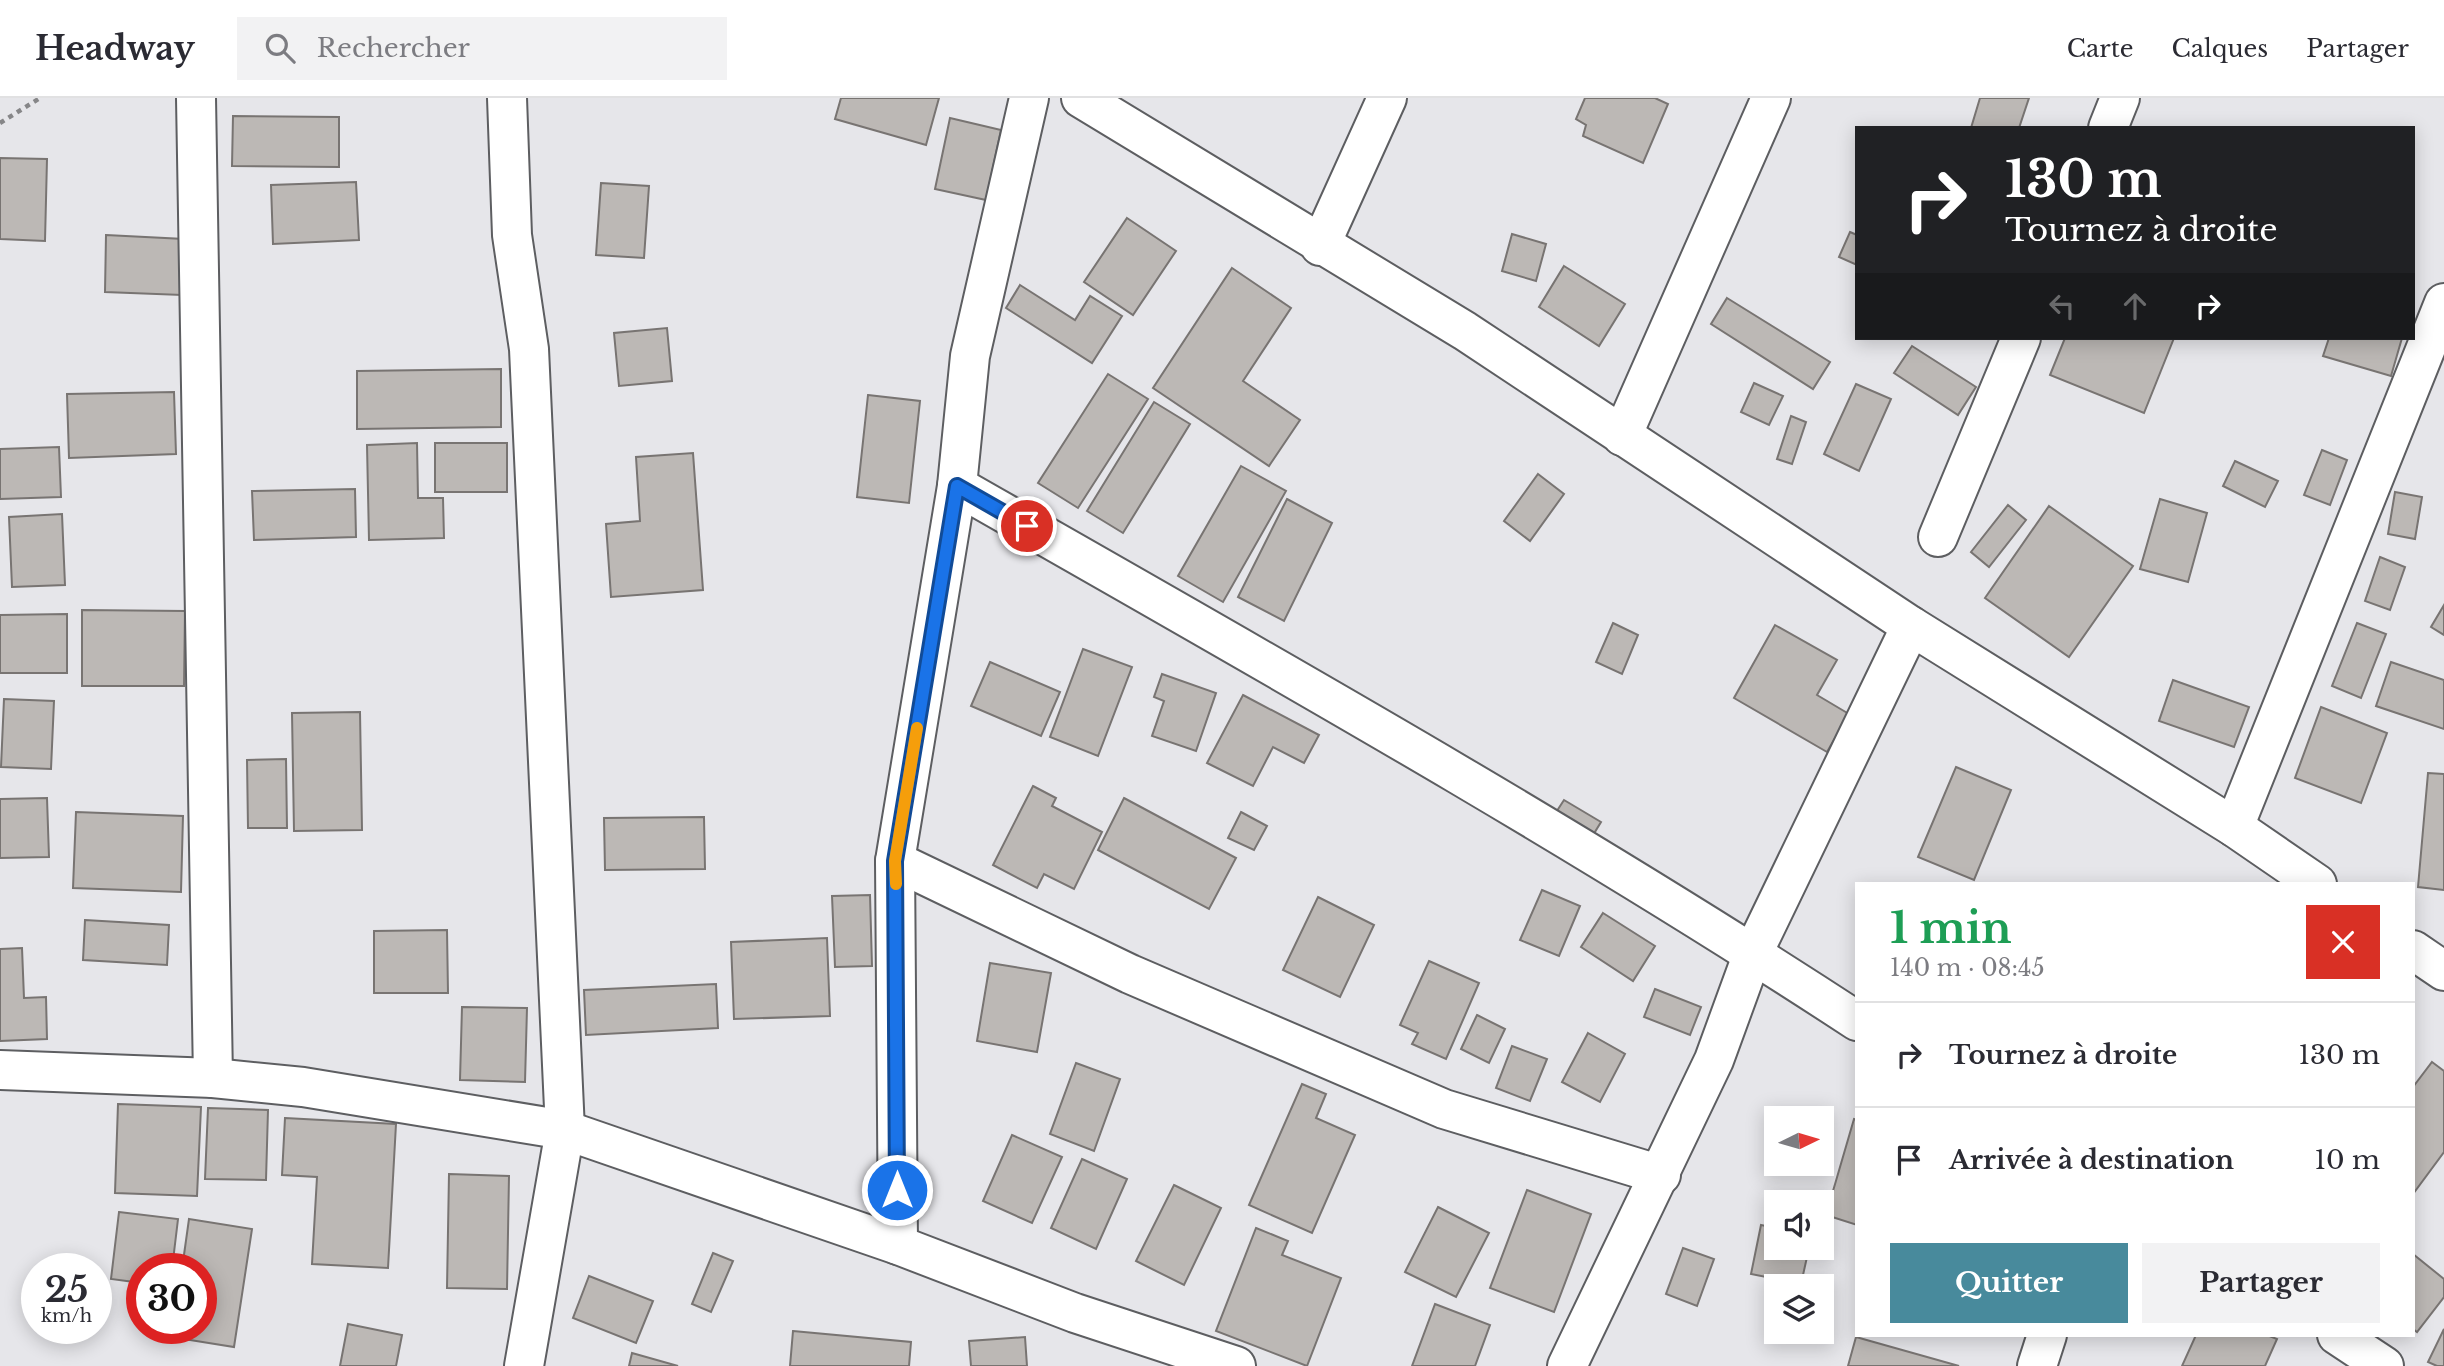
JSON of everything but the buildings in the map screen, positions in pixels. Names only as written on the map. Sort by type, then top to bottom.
[{"type":"street","points":[[195,98],[213,1078]]},
{"type":"street","points":[[507,98],[513,235],[529,349],[565,1130],[524,1366]]},
{"type":"street","points":[[898,1245],[895,861],[957,486],[970,356],[1029,98]]},
{"type":"street","points":[[1081,98],[1320,246],[1465,331],[1911,626],[2234,827],[2314,882]]},
{"type":"street","points":[[1320,246],[1387,98]]},
{"type":"street","points":[[1622,436],[1771,98]]},
{"type":"street","points":[[2109,126],[2120,98]]},
{"type":"street","points":[[2234,827],[2444,303]]},
{"type":"street","points":[[1938,537],[2020,340]]},
{"type":"street","points":[[957,486],[1354,712],[1753,953],[1855,1020]]},
{"type":"street","points":[[1567,1366],[1714,1060],[1753,953],[1911,626]]},
{"type":"street","points":[[895,861],[1130,974],[1444,1109],[1661,1175]]},
{"type":"street","points":[[2415,951],[2444,971]]},
{"type":"street","points":[[0,1070],[213,1078],[303,1087],[565,1130],[898,1245],[1075,1314],[1236,1366]]},
{"type":"street","points":[[2037,1366],[2046,1337]]},
{"type":"street","points":[[2340,1337],[2384,1366]]},
{"type":"path","points":[[0,122],[40,98]]},
{"type":"slow traffic","points":[[896,884],[895,861],[917,728]]},
{"type":"route","points":[[897,1190],[895,861],[957,486],[1027,526]]}]
